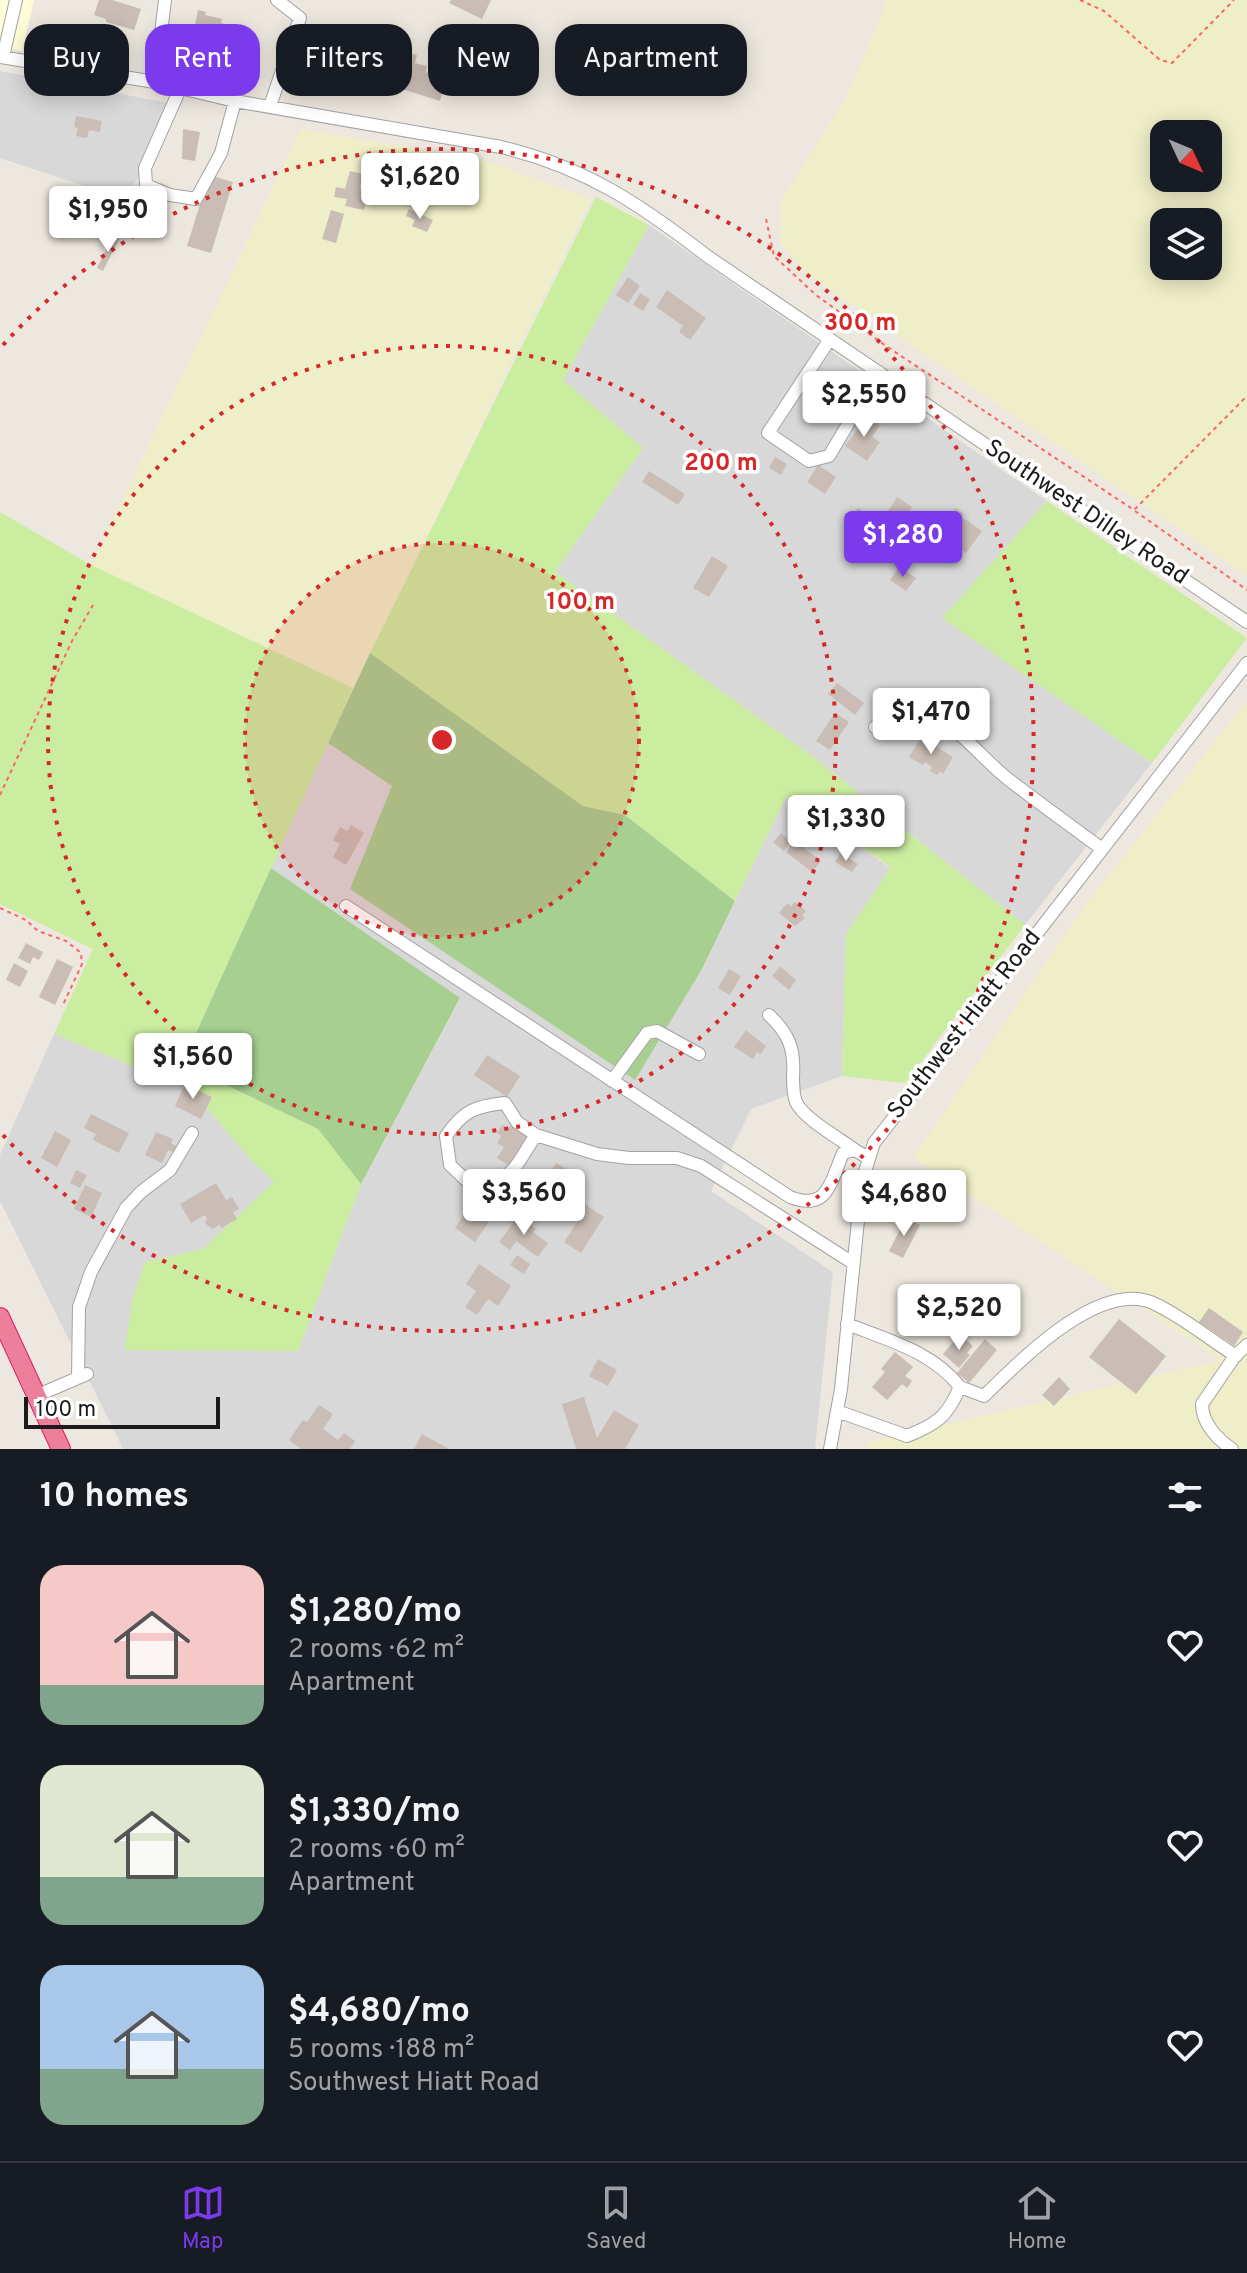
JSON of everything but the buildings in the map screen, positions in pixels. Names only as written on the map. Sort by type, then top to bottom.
[{"type":"highway","points":[[0,1317],[61,1449]]},
{"type":"street","points":[[2,57],[16,0]]},
{"type":"street","points":[[162,24],[165,0]]},
{"type":"street","points":[[270,106],[300,18],[277,0]]},
{"type":"street","name":"Southwest Dilley Road","points":[[2,57],[145,80]]},
{"type":"street","points":[[177,96],[145,168],[146,185],[170,195],[196,199],[221,153],[235,101]]},
{"type":"street","name":"Southwest Dilley Road","points":[[212,96],[501,147],[533,155],[605,185],[651,213],[707,256],[1247,622]]},
{"type":"street","points":[[830,339],[768,433],[809,461],[829,456],[879,372]]},
{"type":"street","name":"Southwest Hiatt Road","points":[[830,1449],[837,1411],[862,1181],[868,1158],[885,1127],[1247,663]]},
{"type":"street","points":[[875,727],[889,711],[906,707],[927,712],[946,723],[1005,777],[1102,849]]},
{"type":"street","points":[[346,906],[790,1197],[804,1202],[818,1200],[828,1190],[843,1153],[855,1150]]},
{"type":"street","points":[[769,1015],[791,1041],[794,1052],[793,1084],[798,1105],[807,1116],[868,1158]]},
{"type":"street","points":[[612,1081],[647,1033],[657,1031],[699,1054]]},
{"type":"street","points":[[536,1135],[507,1178],[486,1184],[469,1183],[450,1165],[446,1136],[459,1117],[482,1105],[505,1103],[517,1122],[536,1135],[597,1154],[677,1158],[701,1166],[853,1263]]},
{"type":"street","points":[[36,1396],[83,1376],[79,1307],[91,1272],[126,1208],[170,1170],[192,1133]]},
{"type":"street","points":[[847,1324],[917,1351],[951,1375],[960,1387],[984,1396],[1045,1338],[1107,1302],[1133,1299],[1151,1302],[1236,1356]]},
{"type":"street","points":[[1232,1449],[1214,1435],[1202,1404],[1247,1345]]},
{"type":"street","points":[[837,1411],[907,1436],[934,1425],[951,1409],[960,1387]]},
{"type":"path","points":[[1080,0],[1104,11],[1160,60],[1172,63],[1234,0]]},
{"type":"path","points":[[766,219],[774,256],[816,295],[886,346],[1134,510],[1247,590]]},
{"type":"path","points":[[1134,510],[1247,396]]},
{"type":"path","points":[[0,795],[72,641],[93,605]]},
{"type":"path","points":[[0,908],[26,920],[38,931],[66,941],[81,953],[82,964],[62,1007]]},
{"type":"shaded area","points":[[0,0],[34,0],[28,24],[24,24],[22,51],[0,46]]},
{"type":"shaded area","points":[[0,71],[24,76],[24,96],[129,95],[169,103],[139,176],[124,199],[0,158]]},
{"type":"shaded area","points":[[649,225],[1047,501],[943,618],[1152,763],[1025,925],[812,756],[555,572],[643,448],[563,380]]},
{"type":"shaded area","points":[[328,743],[393,786],[702,969],[786,797],[891,868],[846,934],[842,1076],[751,1109],[711,1191],[833,1272],[815,1449],[123,1449],[0,1201],[0,1155],[54,1034],[192,1090],[251,1160],[275,1182],[203,1249],[145,1262],[298,1351],[361,1184],[460,999],[271,868]]},
{"type":"green space","points":[[885,0],[1247,0],[1247,576],[806,273],[781,244],[781,201],[846,98]]},
{"type":"green space","points":[[301,129],[487,161],[591,199],[353,688],[91,565]]},
{"type":"green space","points":[[596,197],[649,225],[563,380],[643,448],[555,572],[812,756],[1025,925],[905,1083],[842,1076],[846,934],[891,867],[786,797],[735,901],[625,815],[583,806],[370,653]]},
{"type":"green space","points":[[1047,501],[1247,638],[1152,763],[942,618]]},
{"type":"green space","points":[[0,512],[91,565],[353,688],[182,1064],[318,1129],[361,1184],[298,1351],[125,1350],[132,1300],[145,1262],[203,1249],[274,1182],[251,1160],[192,1090],[54,1034],[93,949],[0,904]]},
{"type":"green space","points":[[370,653],[583,806],[625,815],[735,901],[702,969],[635,1080],[350,889],[392,786],[328,743]]},
{"type":"green space","points":[[1247,701],[1247,1449],[866,1449],[870,1442],[1221,1360],[913,1158],[1088,901]]},
{"type":"green space","points":[[271,868],[460,998],[361,1184],[318,1129],[182,1064]]}]
